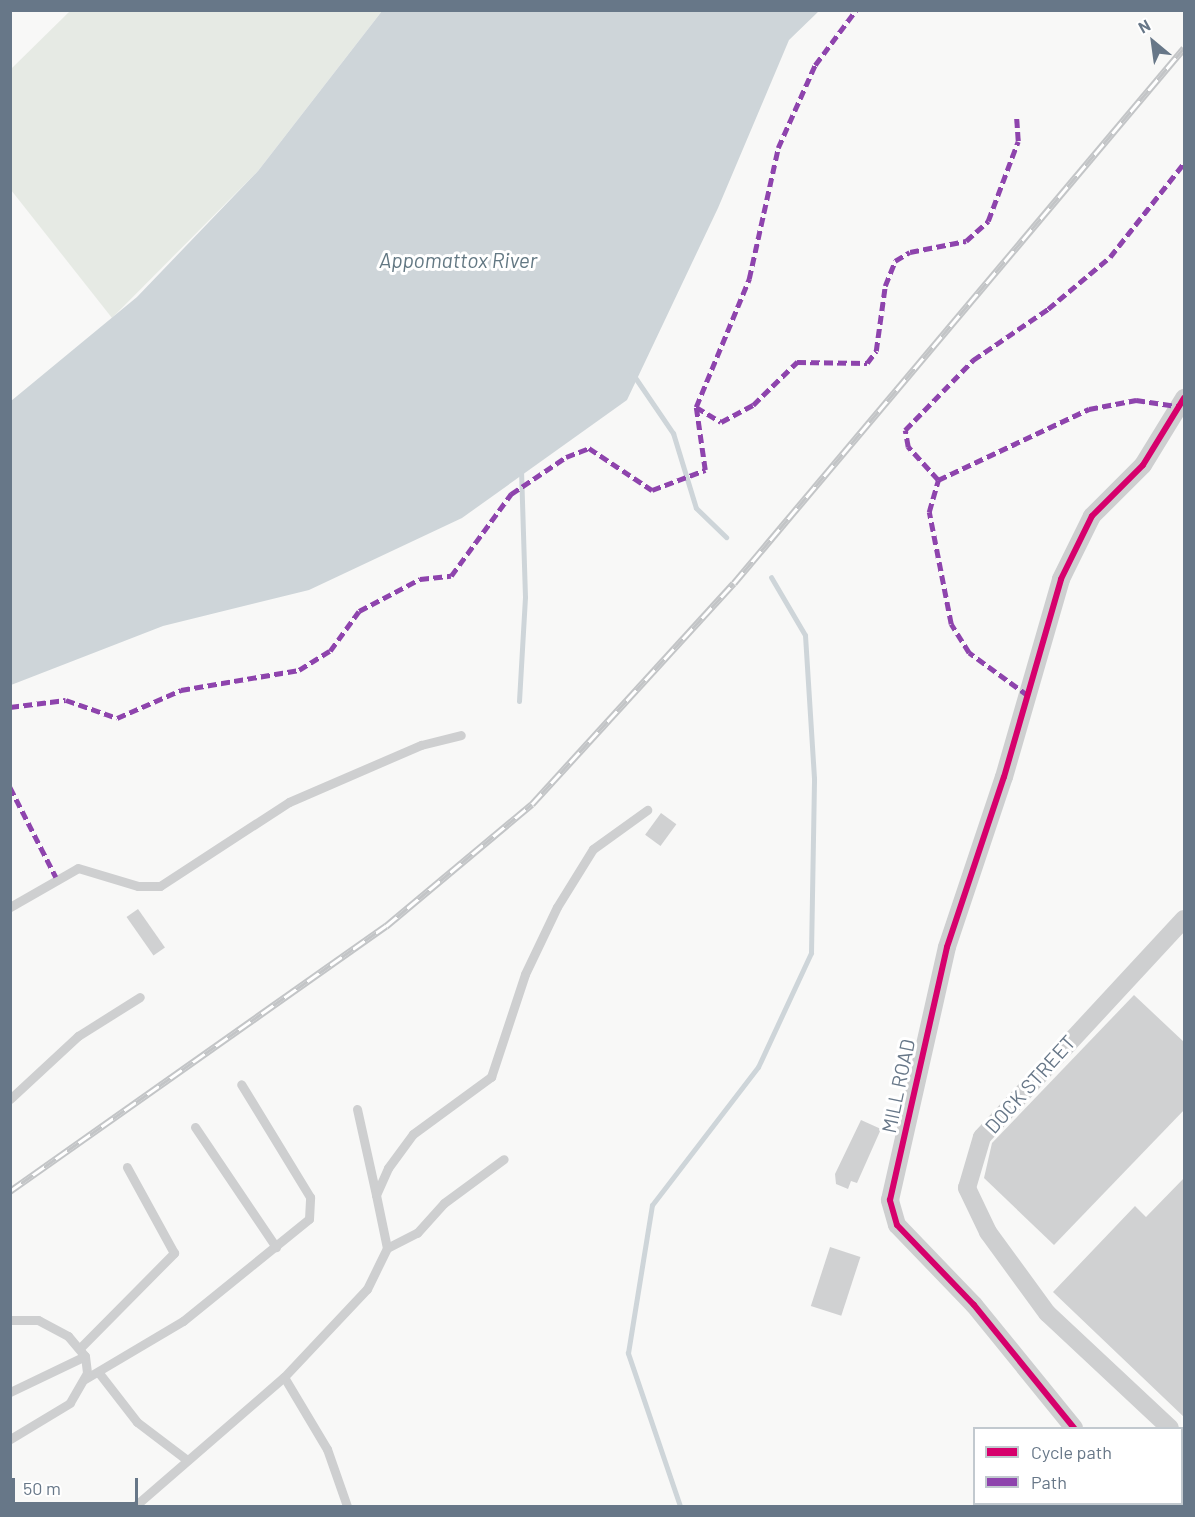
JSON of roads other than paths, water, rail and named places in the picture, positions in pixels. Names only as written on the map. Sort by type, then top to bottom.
[{"type":"street","name":"MILL ROAD","points":[[1073,1427],[974,1305],[897,1225],[890,1208],[942,966],[1028,696],[1047,619],[1079,536],[1143,465],[1185,398]]},
{"type":"street","name":"DOCK STREET","points":[[1169,1427],[1047,1313],[988,1232],[967,1188],[982,1137],[1185,918]]},
{"type":"lane","points":[[10,907],[78,868],[138,886],[160,886],[309,793],[421,745],[461,735]]},
{"type":"lane","points":[[376,1195],[413,1134],[491,1077],[525,974],[562,898],[593,849],[647,810]]},
{"type":"lane","points":[[10,1098],[78,1036],[140,997]]},
{"type":"lane","points":[[10,1440],[70,1403],[85,1379],[183,1322],[309,1219],[312,1202],[241,1084]]},
{"type":"lane","points":[[135,1506],[284,1377],[345,1316],[380,1268],[387,1248],[357,1108]]},
{"type":"lane","points":[[195,1127],[276,1247]]},
{"type":"lane","points":[[387,1248],[417,1233],[444,1203],[504,1159]]},
{"type":"lane","points":[[10,1392],[82,1352],[174,1253],[126,1167]]},
{"type":"lane","points":[[10,1320],[54,1326],[82,1352],[85,1379]]},
{"type":"lane","points":[[99,1372],[137,1422],[187,1460]]},
{"type":"lane","points":[[284,1377],[327,1449],[347,1506]]},
{"type":"water","name":"Appomattox River","points":[[382,11],[819,11],[789,40],[718,208],[627,400],[462,518],[309,590],[163,626],[11,685],[11,401],[137,297],[258,171]]},
{"type":"waterway","points":[[632,373],[673,433],[696,508],[726,537]]},
{"type":"waterway","points":[[519,701],[525,597],[521,469]]},
{"type":"waterway","points":[[680,1506],[628,1353],[652,1205],[758,1067],[811,953],[814,778],[805,635],[771,577]]},
{"type":"railway","points":[[10,1191],[386,926],[532,804],[734,583],[1184,48]]}]
